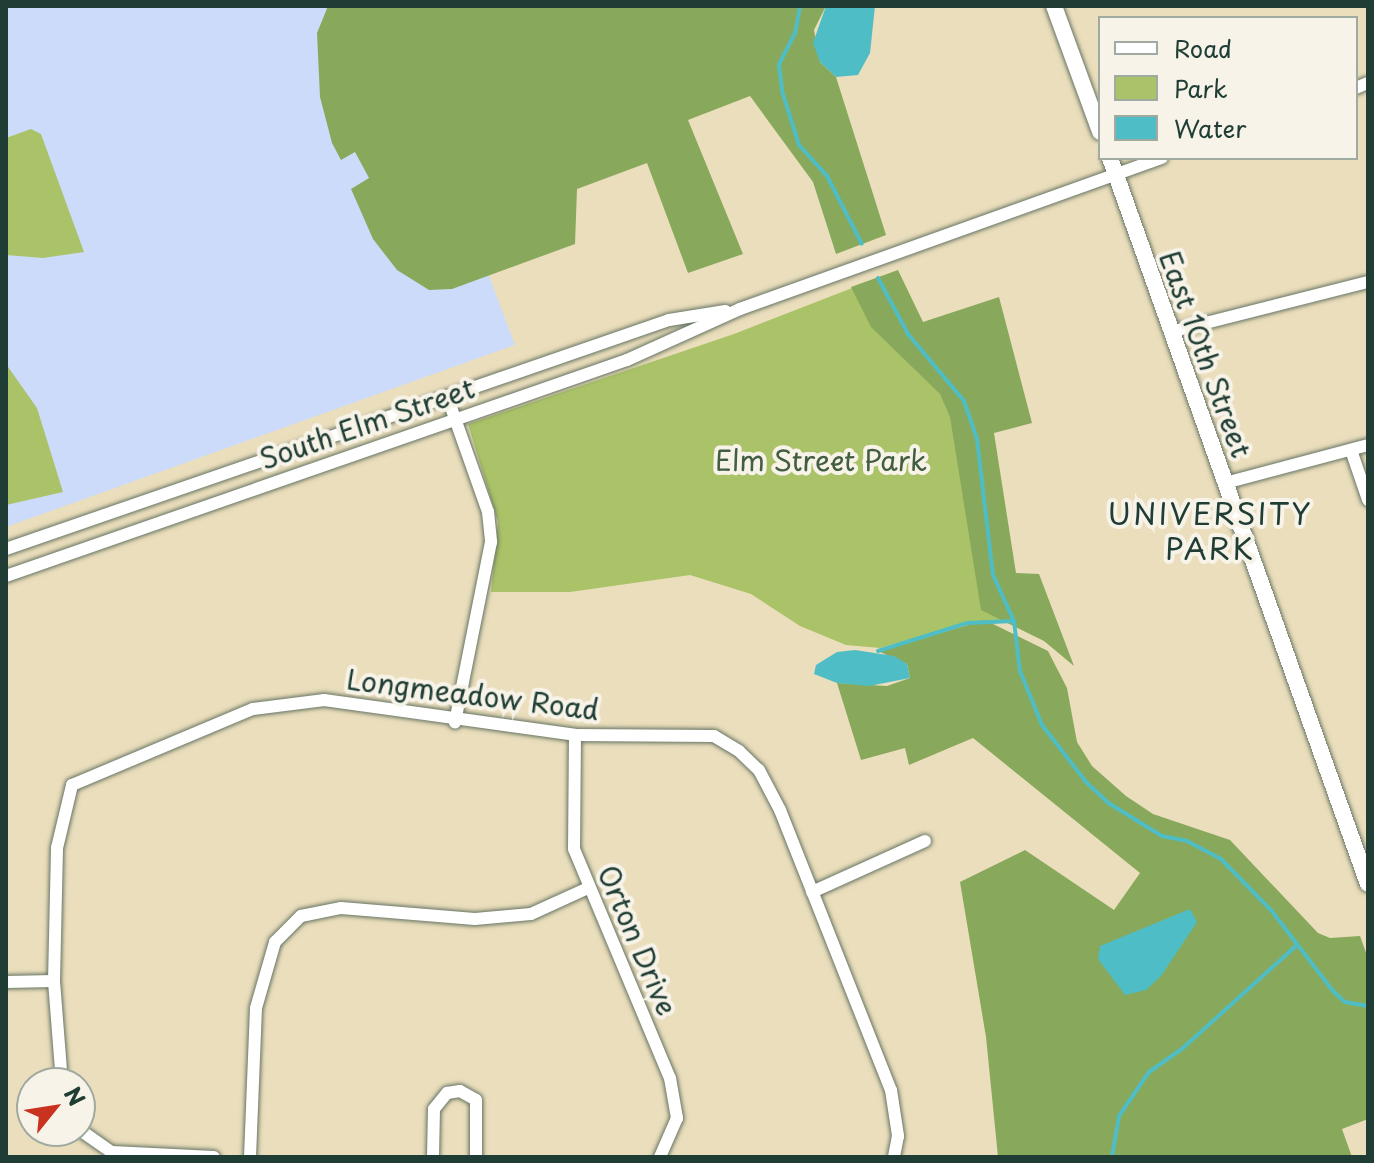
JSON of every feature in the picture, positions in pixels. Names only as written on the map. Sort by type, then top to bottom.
[{"type":"main road","points":[[1054,6],[1098,127]]},
{"type":"main road","name":"East 10th Street","points":[[1111,160],[1368,884]]},
{"type":"street","name":"South Elm Street","points":[[7,572],[627,360],[675,341],[740,309],[1156,160]]},
{"type":"street","points":[[1170,332],[1368,282]]},
{"type":"street","name":"South Elm Street","points":[[6,549],[147,503],[669,320],[740,309]]},
{"type":"street","points":[[669,320],[675,341]]},
{"type":"street","points":[[620,337],[627,360]]},
{"type":"street","points":[[447,396],[488,512],[491,542],[455,722]]},
{"type":"street","points":[[337,436],[344,458]]},
{"type":"street","points":[[1225,483],[1368,445]]},
{"type":"street","points":[[1351,450],[1368,500]]},
{"type":"street","points":[[147,503],[155,522]]},
{"type":"street","name":"Longmeadow Road","points":[[61,1067],[54,981],[57,848],[72,785],[253,709],[324,700],[455,722],[575,735],[714,736],[739,751],[759,770],[780,810],[891,1090],[898,1136],[894,1157]]},
{"type":"street","name":"Orton Drive","points":[[575,735],[574,849],[670,1078],[677,1118],[660,1157]]},
{"type":"street","points":[[812,892],[925,841]]},
{"type":"street","points":[[250,1157],[256,1008],[275,942],[301,916],[341,908],[475,919],[517,915],[588,888]]},
{"type":"street","points":[[6,982],[54,981]]},
{"type":"street","points":[[433,1157],[434,1109],[447,1093],[460,1091],[476,1100],[476,1157]]},
{"type":"street","points":[[96,1141],[112,1152],[214,1157]]},
{"type":"shaded area","points":[[6,6],[387,6],[515,345],[6,527]]},
{"type":"green space","points":[[328,6],[826,6],[814,30],[820,62],[836,77],[886,235],[836,254],[813,182],[750,96],[688,120],[743,254],[688,273],[647,163],[577,189],[575,244],[452,289],[429,290],[397,270],[373,239],[351,189],[369,178],[355,152],[341,160],[332,143],[320,97],[317,33]]},
{"type":"green space","points":[[31,129],[41,134],[84,252],[43,258],[6,255],[6,138]]},
{"type":"green space","points":[[898,270],[923,322],[999,297],[1032,423],[994,433],[1016,573],[1039,574],[1074,666],[1044,641],[981,610],[950,417],[940,394],[871,327],[851,287]]},
{"type":"green space","name":"Elm Street Park","points":[[878,278],[935,364],[1014,621],[967,623],[880,648],[846,645],[800,626],[751,594],[690,575],[570,592],[491,592],[498,522],[468,424],[734,334]]},
{"type":"green space","points":[[6,364],[37,408],[63,492],[6,505]]},
{"type":"green space","points":[[985,620],[1048,651],[1067,688],[1077,742],[1092,766],[1126,796],[1153,814],[1230,840],[1318,933],[1330,938],[1360,936],[1368,958],[1368,1119],[1342,1129],[1352,1157],[998,1157],[986,1037],[960,882],[1025,850],[1114,910],[1140,873],[973,738],[909,765],[905,748],[861,760],[837,683],[887,686],[910,678],[907,664],[878,651]]},
{"type":"water","points":[[826,6],[875,6],[870,53],[858,75],[836,77],[820,62],[813,43]]},
{"type":"water","points":[[855,650],[894,656],[907,664],[910,678],[869,686],[837,683],[814,674],[816,665],[837,652]]},
{"type":"water","points":[[1190,909],[1197,922],[1161,976],[1146,990],[1125,995],[1098,959],[1100,946]]},
{"type":"waterway","points":[[800,6],[795,33],[779,65],[782,91],[799,145],[827,176],[862,244]]},
{"type":"waterway","points":[[878,278],[908,334],[964,401],[977,439],[993,575],[1014,621],[1020,671],[1042,725],[1086,782],[1110,804],[1162,836],[1187,841],[1221,859],[1271,910],[1333,991],[1345,1002],[1368,1006]]},
{"type":"waterway","points":[[878,651],[967,623],[1014,621]]},
{"type":"waterway","points":[[1112,1157],[1119,1116],[1149,1072],[1183,1048],[1296,946]]},
{"type":"district","name":"UNIVERSITY PARK","points":[[1210,530]]}]
